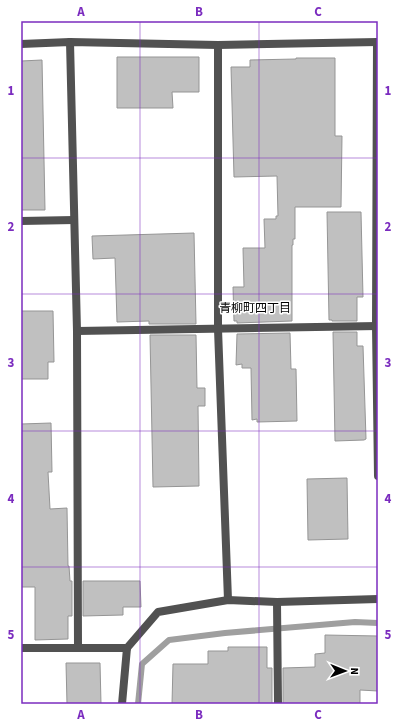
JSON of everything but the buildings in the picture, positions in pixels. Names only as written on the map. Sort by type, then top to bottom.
[{"type":"street","points":[[70,42],[77,331],[78,647]]},
{"type":"street","points":[[21,44],[70,42],[218,45],[378,42],[378,476]]},
{"type":"street","points":[[218,45],[218,329],[228,600]]},
{"type":"street","points":[[21,221],[74,220]]},
{"type":"street","points":[[77,331],[377,326]]},
{"type":"street","points":[[122,704],[127,648],[158,612],[228,600],[278,602],[378,599]]},
{"type":"street","points":[[278,602],[278,704]]},
{"type":"street","points":[[21,648],[127,648]]},
{"type":"waterway","points":[[138,704],[142,664],[169,640],[225,633],[355,622],[378,623]]},
{"type":"district","name":"青柳町四丁目","points":[[255,308]]}]
